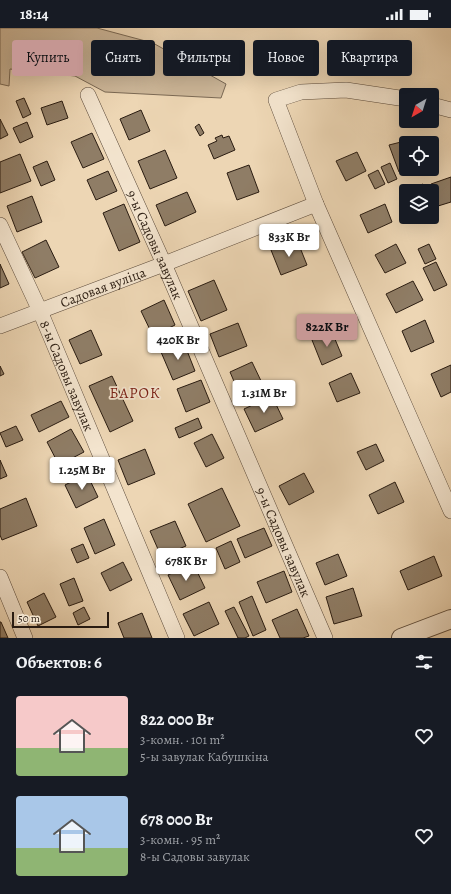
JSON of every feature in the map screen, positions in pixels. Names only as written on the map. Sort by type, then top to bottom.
[{"type":"street","points":[[399,98],[346,90],[301,92],[276,100],[316,204],[451,511]]},
{"type":"street","name":"9-ы Садовы завулак","points":[[88,96],[164,264],[325,638]]},
{"type":"street","points":[[439,107],[451,110]]},
{"type":"street","name":"Садовая вуліца","points":[[0,326],[164,264],[316,204]]},
{"type":"street","name":"8-ы Садовы завулак","points":[[0,225],[40,310],[177,638]]},
{"type":"street","points":[[0,577],[25,638]]},
{"type":"street","points":[[401,638],[451,619]]},
{"type":"shaded area","points":[[0,28],[97,28],[142,40],[91,40],[91,76],[155,76],[155,44],[163,49],[163,76],[212,76],[226,84],[221,98],[105,92],[75,76],[83,76],[83,40],[12,40],[12,69],[10,69],[9,86],[0,84]]},
{"type":"building","points":[[24,98],[31,114],[23,118],[16,101]]},
{"type":"building","points":[[62,101],[68,118],[47,125],[41,108]]},
{"type":"building","points":[[141,110],[150,131],[129,140],[120,119]]},
{"type":"building","points":[[0,119],[8,135],[0,139]]},
{"type":"building","points":[[27,122],[33,137],[20,143],[13,128]]},
{"type":"building","points":[[199,124],[204,133],[200,136],[195,127]]},
{"type":"building","points":[[92,133],[104,159],[83,168],[71,142]]},
{"type":"building","points":[[222,135],[223,138],[229,136],[235,150],[214,159],[208,145],[217,141],[215,138]]},
{"type":"building","points":[[399,142],[399,172],[389,145]]},
{"type":"building","points":[[165,150],[177,178],[150,189],[138,161]]},
{"type":"building","points":[[357,152],[366,171],[346,181],[336,161]]},
{"type":"building","points":[[20,154],[31,181],[0,193],[0,162]]},
{"type":"building","points":[[47,161],[55,180],[41,186],[33,167]]},
{"type":"building","points":[[390,163],[397,179],[388,183],[381,167]]},
{"type":"building","points":[[249,165],[259,192],[237,200],[227,173]]},
{"type":"building","points":[[378,170],[385,184],[375,189],[368,175]]},
{"type":"building","points":[[108,171],[117,191],[96,200],[87,180]]},
{"type":"building","points":[[451,177],[451,202],[439,206],[439,184],[431,184]]},
{"type":"building","points":[[187,192],[196,212],[165,226],[156,205]]},
{"type":"building","points":[[32,196],[42,222],[17,232],[7,206]]},
{"type":"building","points":[[124,204],[140,242],[119,251],[103,213]]},
{"type":"building","points":[[385,204],[392,222],[368,233],[360,215]]},
{"type":"building","points":[[46,240],[59,267],[35,278],[22,252]]},
{"type":"building","points":[[297,240],[307,265],[281,275],[271,250]]},
{"type":"building","points":[[396,244],[406,263],[385,273],[375,255]]},
{"type":"building","points":[[429,244],[436,259],[425,264],[418,249]]},
{"type":"building","points":[[436,262],[447,285],[434,291],[423,268]]},
{"type":"building","points":[[0,264],[9,284],[0,288]]},
{"type":"building","points":[[214,280],[227,310],[201,321],[188,291]]},
{"type":"building","points":[[413,281],[423,300],[396,313],[386,294]]},
{"type":"building","points":[[164,300],[175,325],[153,336],[141,311]]},
{"type":"building","points":[[425,320],[434,342],[411,352],[402,331]]},
{"type":"building","points":[[238,323],[247,346],[219,357],[210,334]]},
{"type":"building","points":[[91,330],[102,355],[80,364],[69,340]]},
{"type":"building","points":[[332,332],[342,356],[322,365],[312,340]]},
{"type":"building","points":[[184,343],[195,371],[173,380],[161,352]]},
{"type":"building","points":[[252,362],[262,383],[239,393],[230,372]]},
{"type":"building","points":[[451,365],[451,392],[441,397],[431,374]]},
{"type":"building","points":[[0,366],[4,374],[0,376]]},
{"type":"building","points":[[351,373],[360,393],[337,402],[329,383]]},
{"type":"building","points":[[112,376],[133,421],[110,432],[89,386]]},
{"type":"building","points":[[201,380],[210,402],[186,412],[177,389]]},
{"type":"building","points":[[272,396],[283,419],[255,432],[244,409]]},
{"type":"building","points":[[61,401],[69,417],[39,432],[31,415]]},
{"type":"building","points":[[198,418],[202,428],[179,438],[175,428]]},
{"type":"building","points":[[16,426],[23,440],[6,447],[0,433]]},
{"type":"building","points":[[71,429],[84,452],[59,465],[47,442]]},
{"type":"building","points":[[212,434],[224,458],[206,467],[194,443]]},
{"type":"building","points":[[376,444],[384,461],[366,470],[357,452]]},
{"type":"building","points":[[145,449],[155,474],[128,485],[118,460]]},
{"type":"building","points":[[0,460],[7,476],[0,479]]},
{"type":"building","points":[[304,473],[314,492],[289,505],[279,486]]},
{"type":"building","points":[[87,474],[98,497],[76,508],[65,485]]},
{"type":"building","points":[[395,482],[404,502],[378,514],[369,495]]},
{"type":"building","points":[[222,488],[240,526],[206,542],[188,504]]},
{"type":"building","points":[[26,498],[37,526],[2,540],[0,535],[0,509]]},
{"type":"building","points":[[104,519],[115,545],[95,554],[84,528]]},
{"type":"building","points":[[175,521],[186,546],[161,556],[150,531]]},
{"type":"building","points":[[264,528],[272,546],[245,558],[237,539]]},
{"type":"building","points":[[231,541],[240,562],[225,569],[216,548]]},
{"type":"building","points":[[83,544],[89,558],[77,563],[71,549]]},
{"type":"building","points":[[338,554],[347,576],[325,585],[316,563]]},
{"type":"building","points":[[434,556],[442,576],[408,590],[400,571]]},
{"type":"building","points":[[123,562],[132,580],[110,591],[101,573]]},
{"type":"building","points":[[193,563],[205,588],[180,600],[168,575]]},
{"type":"building","points":[[284,571],[292,592],[266,603],[257,582]]},
{"type":"building","points":[[74,578],[83,601],[69,606],[60,584]]},
{"type":"building","points":[[353,588],[362,616],[334,624],[326,597]]},
{"type":"building","points":[[44,593],[56,617],[38,626],[27,602]]},
{"type":"building","points":[[252,596],[266,630],[253,636],[239,602]]},
{"type":"building","points":[[209,602],[219,624],[194,636],[183,614]]},
{"type":"building","points":[[84,607],[90,619],[78,625],[73,613]]},
{"type":"building","points":[[234,607],[249,636],[245,638],[238,638],[225,611]]},
{"type":"building","points":[[297,609],[309,636],[303,638],[280,638],[272,620]]},
{"type":"building","points":[[142,613],[152,638],[124,638],[118,623]]},
{"type":"building","points":[[1,622],[8,638],[0,638]]},
{"type":"district","name":"БАРОК","points":[[135,393]]}]
